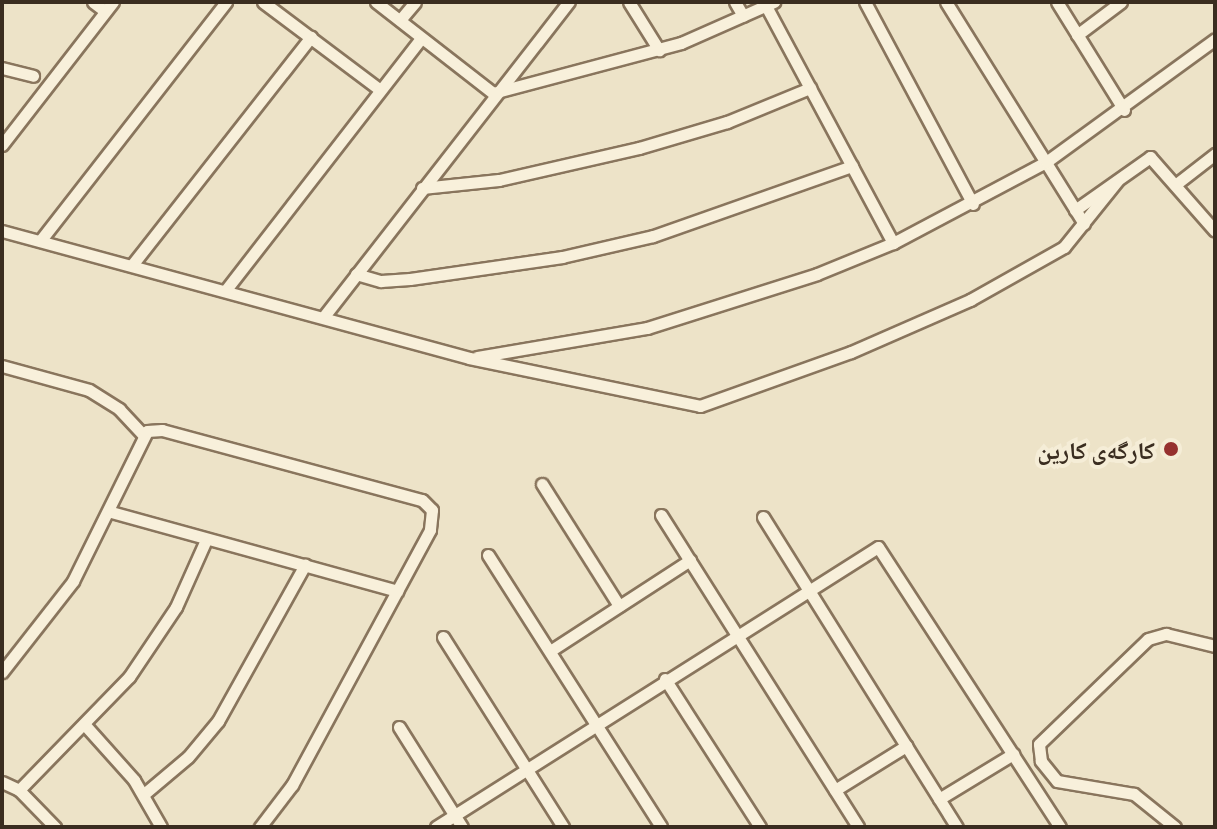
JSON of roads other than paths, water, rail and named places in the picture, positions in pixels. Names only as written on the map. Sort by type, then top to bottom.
[{"type":"street","points":[[2,145],[109,7],[93,2]]},
{"type":"street","points":[[40,241],[226,2]]},
{"type":"street","points":[[263,2],[380,90]]},
{"type":"street","points":[[376,2],[493,93]]},
{"type":"street","points":[[400,20],[415,2]]},
{"type":"street","points":[[325,315],[493,93],[569,2]]},
{"type":"street","points":[[629,2],[659,50]]},
{"type":"street","points":[[735,2],[743,16]]},
{"type":"street","points":[[865,2],[973,204]]},
{"type":"street","points":[[946,2],[1084,224]]},
{"type":"street","points":[[1057,2],[1124,110]]},
{"type":"street","points":[[1077,35],[1121,2]]},
{"type":"street","points":[[493,93],[659,50],[770,4],[810,88],[893,243]]},
{"type":"street","points":[[132,265],[311,37]]},
{"type":"street","points":[[225,291],[421,38]]},
{"type":"street","points":[[469,358],[647,328],[776,288],[893,243],[973,204],[1046,162],[1124,110],[1215,39]]},
{"type":"street","points":[[2,68],[33,76]]},
{"type":"street","points":[[422,188],[499,180],[639,148],[727,122],[810,88]]},
{"type":"street","points":[[1175,185],[1215,154]]},
{"type":"street","points":[[1075,210],[1150,157],[1215,231]]},
{"type":"street","points":[[356,274],[381,281],[410,279],[562,257],[653,236],[852,166]]},
{"type":"street","points":[[2,231],[325,315],[469,358],[700,406],[936,316],[1054,255],[1084,224],[1117,181]]},
{"type":"street","points":[[2,366],[89,390],[119,409],[143,435]]},
{"type":"street","points":[[143,435],[162,430],[422,500],[432,510],[433,524],[292,785],[260,827]]},
{"type":"street","points":[[2,672],[60,602],[111,512],[143,435]]},
{"type":"street","points":[[542,484],[619,606]]},
{"type":"street","points":[[111,512],[397,591]]},
{"type":"street","points":[[661,515],[858,827]]},
{"type":"street","points":[[763,517],[805,589],[957,827]]},
{"type":"street","points":[[19,790],[84,724],[146,654],[189,581],[206,540]]},
{"type":"street","points":[[436,827],[874,547],[881,549],[1060,827]]},
{"type":"street","points":[[488,555],[661,827]]},
{"type":"street","points":[[550,651],[690,560]]},
{"type":"street","points":[[144,794],[181,765],[218,721],[305,565]]},
{"type":"street","points":[[1175,827],[1147,801],[1120,788],[1057,781],[1041,761],[1039,744],[1148,639],[1166,634],[1215,646]]},
{"type":"street","points":[[443,637],[563,827]]},
{"type":"street","points":[[665,679],[760,827]]},
{"type":"street","points":[[84,724],[144,794],[161,827]]},
{"type":"street","points":[[399,727],[462,827]]},
{"type":"street","points":[[835,790],[906,746]]},
{"type":"street","points":[[939,799],[1013,754]]},
{"type":"street","points":[[2,782],[19,790],[55,827]]},
{"type":"place","name":"کارگەی کارین","points":[[1171,449]]}]
